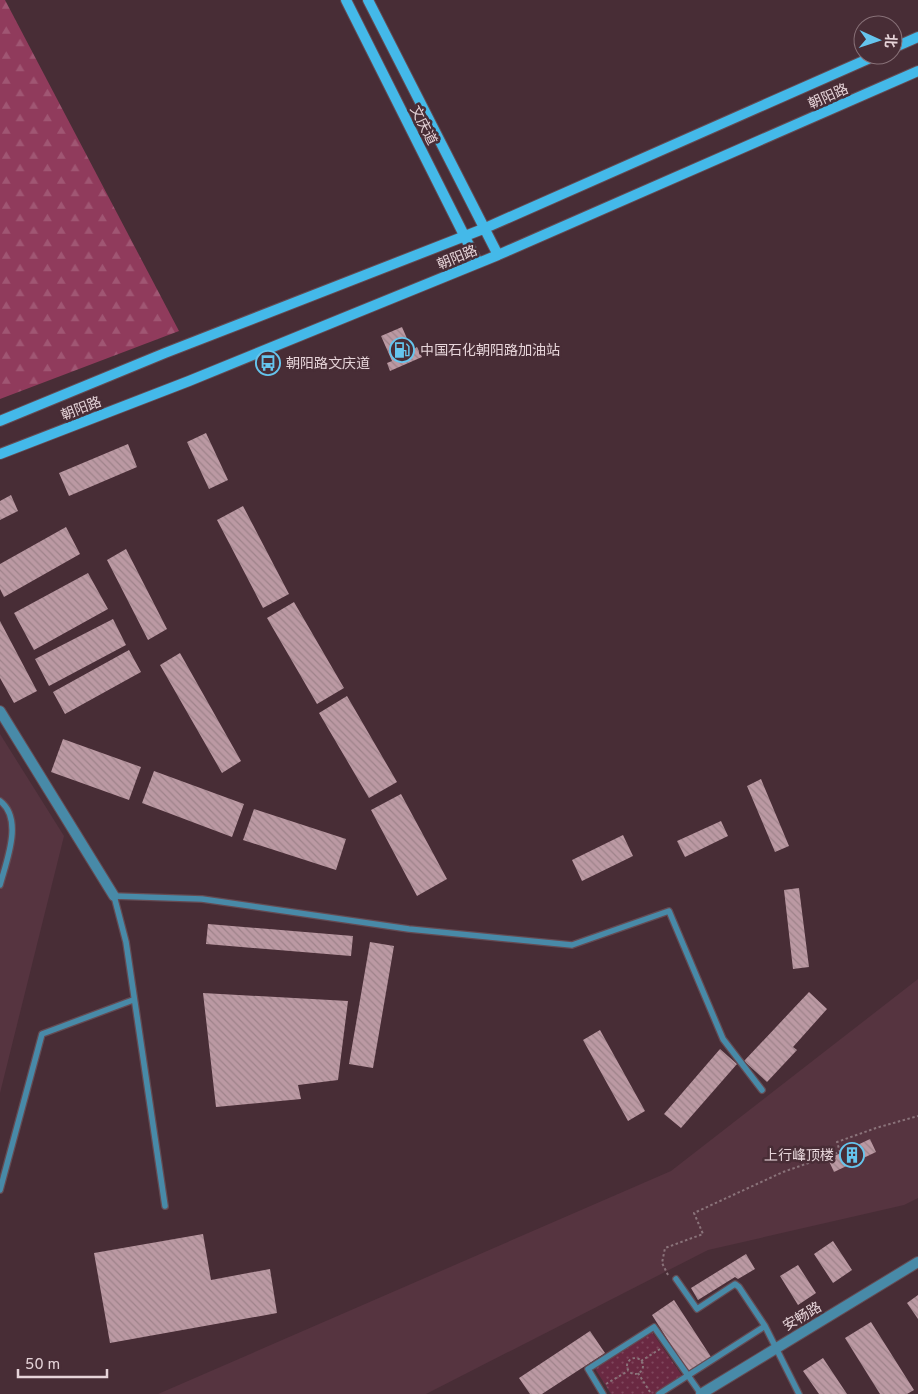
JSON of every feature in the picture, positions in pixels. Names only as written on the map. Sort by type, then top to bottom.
[{"type":"main road","name":"文庆道","points":[[346,0],[478,263]]},
{"type":"main road","name":"文庆道","points":[[368,0],[483,229],[498,255]]},
{"type":"main road","points":[[903,44],[918,37]]},
{"type":"main road","name":"朝阳路","points":[[0,421],[165,353],[483,229],[854,65]]},
{"type":"main road","name":"朝阳路","points":[[0,454],[189,381],[498,255],[918,72]]},
{"type":"street","points":[[0,711],[114,896]]},
{"type":"street","name":"安畅路","points":[[701,1394],[918,1262]]},
{"type":"lane","points":[[0,801],[6,805],[12,829],[12,842],[0,885]]},
{"type":"lane","points":[[165,1206],[133,1000],[126,942],[114,896],[202,899],[409,929],[572,945],[669,912],[723,1039],[762,1090]]},
{"type":"lane","points":[[0,1190],[42,1034],[133,1000]]},
{"type":"lane","points":[[676,1279],[697,1309],[735,1284],[740,1287],[765,1326],[799,1394]]},
{"type":"lane","points":[[658,1394],[765,1326]]},
{"type":"lane","points":[[604,1394],[588,1369],[654,1327],[701,1394]]},
{"type":"path","points":[[676,1279],[669,1276],[662,1263],[662,1256],[665,1248],[703,1234],[694,1213],[783,1172],[840,1152],[837,1142],[918,1116]]},
{"type":"path","points":[[641,1361],[666,1345]]},
{"type":"path","points":[[628,1370],[627,1362],[631,1358],[641,1361]]},
{"type":"path","points":[[638,1373],[642,1368],[641,1361]]},
{"type":"path","points":[[600,1388],[628,1370]]},
{"type":"path","points":[[628,1370],[632,1373],[638,1373]]},
{"type":"path","points":[[638,1373],[651,1394]]},
{"type":"shaded area","points":[[0,734],[64,836],[0,1093]]},
{"type":"shaded area","points":[[918,979],[918,1198],[904,1205],[708,1250],[426,1394],[158,1394],[671,1171]]},
{"type":"shaded area","points":[[652,1332],[683,1377],[656,1394],[611,1394],[594,1367]]},
{"type":"green space","points":[[0,0],[5,0],[179,331],[0,399]]},
{"type":"building","points":[[402,327],[412,350],[417,347],[422,357],[390,371],[387,363],[392,361],[381,336]]},
{"type":"building","points":[[206,433],[228,480],[209,489],[187,442]]},
{"type":"building","points":[[128,444],[137,467],[69,496],[59,473]]},
{"type":"building","points":[[11,495],[18,511],[0,520],[0,501]]},
{"type":"building","points":[[243,506],[289,594],[263,608],[217,520]]},
{"type":"building","points":[[66,527],[80,554],[4,597],[0,589],[0,564]]},
{"type":"building","points":[[126,549],[167,629],[148,640],[107,560]]},
{"type":"building","points":[[88,573],[108,609],[34,650],[14,613]]},
{"type":"building","points":[[294,602],[344,688],[317,704],[267,618]]},
{"type":"building","points":[[113,619],[126,645],[49,686],[35,659]]},
{"type":"building","points":[[0,621],[37,691],[14,703],[0,678]]},
{"type":"building","points":[[129,650],[141,672],[65,714],[53,692]]},
{"type":"building","points":[[180,653],[241,761],[222,773],[160,665]]},
{"type":"building","points":[[347,696],[397,782],[369,798],[319,713]]},
{"type":"building","points":[[63,739],[141,767],[129,800],[51,772]]},
{"type":"building","points":[[154,771],[244,804],[232,837],[142,803]]},
{"type":"building","points":[[761,779],[789,846],[775,852],[747,786]]},
{"type":"building","points":[[401,794],[447,879],[417,896],[371,810]]},
{"type":"building","points":[[254,809],[346,839],[336,870],[243,840]]},
{"type":"building","points":[[721,821],[728,836],[685,857],[677,841]]},
{"type":"building","points":[[623,835],[633,856],[582,881],[572,860]]},
{"type":"building","points":[[799,888],[809,967],[793,969],[784,890]]},
{"type":"building","points":[[208,924],[353,936],[351,956],[206,944]]},
{"type":"building","points":[[370,942],[394,946],[373,1068],[349,1064]]},
{"type":"building","points":[[809,992],[827,1009],[793,1047],[797,1050],[767,1082],[744,1061]]},
{"type":"building","points":[[203,993],[348,1001],[338,1080],[298,1085],[301,1099],[216,1107]]},
{"type":"building","points":[[600,1030],[645,1111],[628,1121],[583,1040]]},
{"type":"building","points":[[720,1049],[737,1064],[681,1128],[664,1114]]},
{"type":"building","name":"上行峰顶楼","points":[[870,1139],[876,1152],[834,1172],[828,1159]]},
{"type":"building","points":[[203,1234],[211,1280],[270,1269],[277,1313],[110,1343],[94,1253]]},
{"type":"building","points":[[833,1241],[852,1270],[833,1283],[814,1254]]},
{"type":"building","points":[[746,1254],[755,1269],[738,1279],[735,1277],[698,1300],[691,1288]]},
{"type":"building","points":[[798,1265],[816,1293],[798,1305],[780,1276]]},
{"type":"building","points":[[918,1295],[918,1319],[907,1303]]},
{"type":"building","points":[[674,1300],[713,1360],[690,1375],[652,1315]]},
{"type":"building","points":[[871,1322],[914,1390],[907,1394],[880,1394],[845,1338]]},
{"type":"building","points":[[590,1331],[605,1353],[542,1394],[530,1394],[519,1378]]},
{"type":"building","points":[[823,1358],[847,1394],[819,1394],[803,1371]]},
{"type":"place","name":"中国石化朝阳路加油站","points":[[402,350]]},
{"type":"place","name":"朝阳路文庆道","points":[[268,363]]},
{"type":"place","name":"上行峰顶楼","points":[[852,1155]]}]
